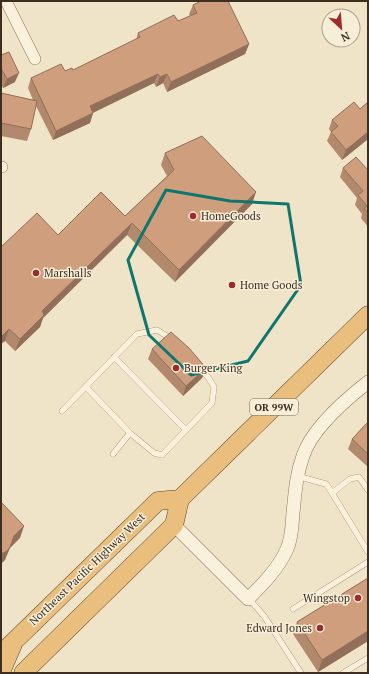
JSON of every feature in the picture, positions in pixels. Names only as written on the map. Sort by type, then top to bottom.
[{"type":"highway","name":"OR 99W","points":[[180,499],[368,315]]},
{"type":"highway","points":[[23,673],[174,525],[180,499]]},
{"type":"highway","name":"Northeast Pacific Highway West","points":[[1,654],[158,500],[180,499]]},
{"type":"highway","points":[[1,672],[14,641]]},
{"type":"street","points":[[6,1],[35,59]]},
{"type":"street","points":[[174,525],[248,599],[273,573],[280,564],[288,548],[292,533],[297,476],[303,455],[316,432],[333,412],[368,382]]},
{"type":"lane","points":[[62,411],[137,334],[157,330],[175,342]]},
{"type":"lane","points":[[114,357],[186,430]]},
{"type":"lane","points":[[86,387],[130,433],[154,453],[162,454],[212,402],[214,387],[208,377],[197,365]]},
{"type":"lane","points":[[112,454],[130,433]]},
{"type":"lane","points":[[297,476],[326,484],[368,552]]},
{"type":"lane","points":[[332,493],[350,478],[359,477],[368,490]]},
{"type":"lane","points":[[293,609],[368,562]]},
{"type":"lane","points":[[248,599],[264,616],[301,673]]},
{"type":"lane","points":[[343,673],[368,658]]},
{"type":"highlighted area","points":[[166,190],[230,201],[288,204],[301,285],[248,361],[191,375],[149,335],[128,260]]},
{"type":"building","points":[[201,1],[228,1],[249,44],[171,82],[167,74],[160,77],[158,74],[90,106],[93,113],[56,131],[31,78],[61,64],[65,71],[72,68],[73,70],[140,37],[138,33],[174,15],[178,21],[197,13],[193,5]]},
{"type":"building","points":[[9,52],[19,73],[7,79],[2,70],[1,71],[1,55]]},
{"type":"building","points":[[1,93],[37,101],[31,129],[1,123]]},
{"type":"building","points":[[354,102],[360,109],[368,102],[368,132],[346,150],[331,132],[338,126],[332,120]]},
{"type":"building","points":[[202,136],[256,192],[179,270],[132,223],[42,311],[44,315],[20,339],[9,329],[1,337],[1,247],[37,213],[58,235],[101,192],[125,216],[174,170],[165,153]]},
{"type":"building","points":[[356,157],[368,170],[368,213],[364,208],[367,206],[358,195],[363,191],[343,168]]},
{"type":"building","points":[[171,332],[189,348],[206,368],[186,386],[152,349]]},
{"type":"building","points":[[368,422],[368,454],[352,439]]},
{"type":"building","points":[[1,502],[24,526],[14,536],[7,551],[1,554]]},
{"type":"building","points":[[368,578],[368,631],[322,660],[297,622]]},
{"type":"place","name":"HomeGoods","points":[[193,216]]},
{"type":"place","name":"Marshalls","points":[[36,273]]},
{"type":"place","name":"Home Goods","points":[[232,285]]},
{"type":"place","name":"Burger King","points":[[176,368]]},
{"type":"place","name":"Wingstop","points":[[358,598]]},
{"type":"place","name":"Edward Jones","points":[[320,628]]}]
